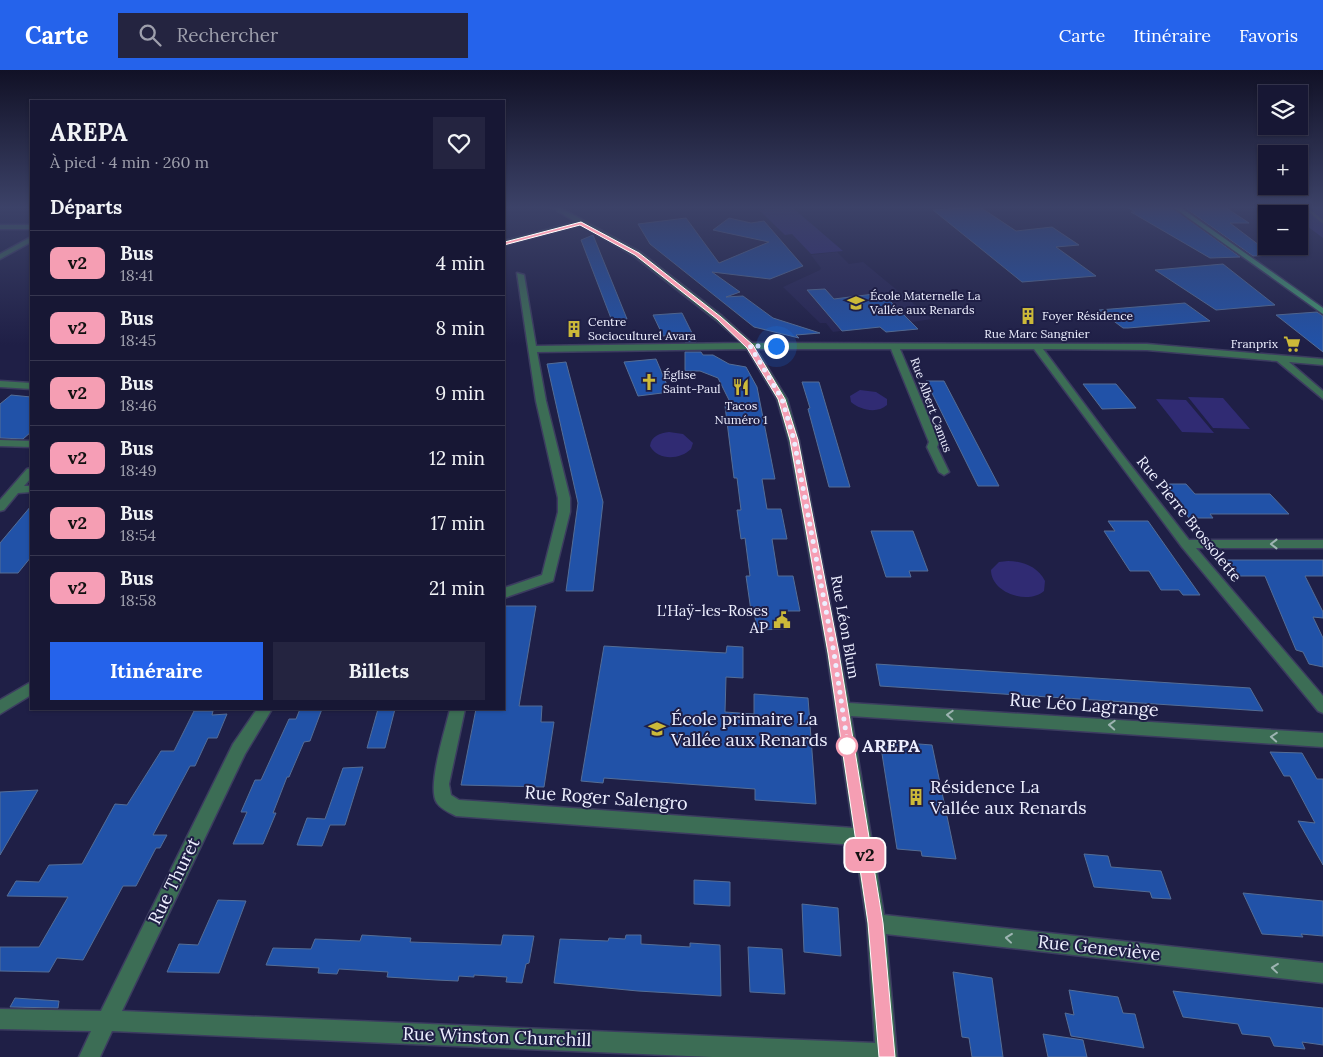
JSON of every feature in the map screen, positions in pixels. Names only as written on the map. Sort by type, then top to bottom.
[{"type":"main road","points":[[1240,253],[1320,310]]},
{"type":"street","name":"Rue Léon Blum","points":[[634,253],[646,260],[719,318],[750,346],[782,399],[794,440],[842,709],[876,923],[887,1056]]},
{"type":"street","points":[[505,592],[548,578],[564,512],[564,498],[541,401],[520,275]]},
{"type":"street","name":"Rue Marc Sangnier","points":[[534,350],[593,347],[750,346],[1147,347],[1323,362]]},
{"type":"street","name":"Rue Albert Camus","points":[[895,346],[934,442],[932,447],[944,472]]},
{"type":"street","name":"Rue Pierre Brossolette","points":[[1037,346],[1114,451],[1186,544],[1323,707]]},
{"type":"street","points":[[1279,358],[1323,396]]},
{"type":"street","points":[[0,384],[30,386]]},
{"type":"street","points":[[0,443],[30,444]]},
{"type":"street","points":[[0,507],[30,472]]},
{"type":"street","points":[[16,490],[30,489]]},
{"type":"street","points":[[1186,544],[1323,544]]},
{"type":"street","points":[[0,708],[30,689]]},
{"type":"street","name":"Rue Léo Lagrange","points":[[842,709],[1323,740]]},
{"type":"street","name":"Rue Thuret","points":[[89,1057],[239,749],[264,710]]},
{"type":"street","name":"Rue Roger Salengro","points":[[458,710],[441,784],[443,799],[456,808],[861,837]]},
{"type":"street","name":"Rue Geneviève","points":[[876,923],[1323,973]]},
{"type":"street","name":"Rue Winston Churchill","points":[[0,1019],[107,1020],[887,1056]]},
{"type":"shaded area","name":"École Maternelle La Vallée aux Renards","points":[[838,253],[849,264],[863,262],[932,319],[912,322],[918,329],[886,332],[879,326],[833,332],[826,323],[820,323],[783,287],[820,270],[821,268],[811,255]]},
{"type":"shaded area","points":[[860,390],[876,392],[887,399],[887,405],[883,408],[869,410],[855,405],[851,402],[850,396]]},
{"type":"shaded area","points":[[1188,397],[1223,398],[1250,429],[1213,428]]},
{"type":"shaded area","points":[[1156,399],[1186,400],[1214,433],[1182,432]]},
{"type":"shaded area","points":[[669,432],[683,434],[693,443],[691,449],[675,457],[664,456],[654,451],[650,446],[654,437]]},
{"type":"shaded area","points":[[1008,561],[1030,566],[1038,572],[1045,581],[1044,591],[1029,597],[1020,597],[1011,594],[997,585],[991,570],[999,562]]},
{"type":"building","points":[[586,253],[600,253],[627,319],[612,321]]},
{"type":"building","points":[[661,253],[712,253],[719,263],[743,253],[792,253],[803,266],[770,279],[712,272],[740,292],[726,297],[743,296],[773,318],[820,333],[796,335],[799,338],[754,327]]},
{"type":"building","points":[[986,253],[1064,253],[1096,276],[1022,282]]},
{"type":"building","points":[[1202,253],[1235,253],[1240,257],[1210,258]]},
{"type":"building","points":[[1249,253],[1258,253],[1258,255],[1272,255],[1253,256]]},
{"type":"building","points":[[1223,264],[1275,305],[1216,310],[1155,270]]},
{"type":"building","points":[[825,289],[834,299],[882,293],[918,329],[886,332],[880,327],[842,331],[807,290]]},
{"type":"building","points":[[1185,303],[1210,321],[1123,328],[1099,310]]},
{"type":"building","points":[[1317,312],[1323,316],[1323,352],[1276,315]]},
{"type":"building","points":[[682,313],[696,342],[685,342],[684,334],[663,336],[653,315]]},
{"type":"building","points":[[685,352],[701,352],[703,355],[713,355],[729,364],[746,367],[757,387],[775,479],[762,479],[767,509],[781,509],[787,539],[772,539],[778,576],[793,576],[800,611],[784,611],[787,629],[757,630],[754,611],[751,611],[746,576],[750,576],[745,538],[741,539],[737,510],[741,510],[737,478],[734,478],[725,406],[732,406],[718,378],[700,371],[685,371]]},
{"type":"building","name":"Église Saint-Paul","points":[[656,359],[670,392],[638,396],[624,362]]},
{"type":"building","points":[[566,362],[603,502],[593,591],[566,591],[578,503],[547,364]]},
{"type":"building","points":[[926,381],[944,381],[999,486],[978,486]]},
{"type":"building","points":[[802,382],[819,382],[850,487],[829,487]]},
{"type":"building","points":[[1083,384],[1116,384],[1136,408],[1102,409]]},
{"type":"building","points":[[11,395],[30,397],[30,433],[23,439],[0,438],[0,404]]},
{"type":"building","points":[[1163,484],[1186,484],[1195,494],[1270,494],[1289,514],[1210,514],[1213,518],[1189,518]]},
{"type":"building","points":[[30,507],[30,558],[18,573],[0,573],[0,543]]},
{"type":"building","points":[[1108,521],[1148,521],[1200,595],[1183,595],[1179,590],[1161,590],[1149,571],[1130,571],[1104,531],[1115,531]]},
{"type":"building","points":[[871,531],[913,531],[928,571],[909,571],[911,577],[886,577]]},
{"type":"building","points":[[1227,560],[1323,560],[1323,576],[1305,576],[1323,612],[1323,618],[1313,617],[1323,638],[1323,667],[1309,664],[1303,652],[1296,650],[1265,576],[1240,576]]},
{"type":"building","points":[[505,606],[536,606],[519,706],[542,706],[541,722],[554,722],[544,787],[461,785],[476,710],[505,710]]},
{"type":"building","name":"École primaire La Vallée aux Renards","points":[[604,646],[726,653],[727,646],[743,647],[743,678],[726,677],[725,712],[754,714],[754,694],[808,698],[816,804],[755,800],[755,789],[604,778],[603,783],[581,781]]},
{"type":"building","points":[[876,664],[1250,688],[1263,711],[880,686]]},
{"type":"building","points":[[300,710],[322,710],[310,741],[304,742],[289,777],[287,777],[273,813],[276,813],[263,844],[233,844],[247,812],[241,812],[255,780],[261,780],[289,719],[296,719]]},
{"type":"building","points":[[378,710],[395,710],[385,748],[367,748]]},
{"type":"building","points":[[194,711],[213,711],[212,715],[227,714],[217,738],[208,738],[195,766],[190,766],[153,835],[167,835],[160,848],[156,848],[136,886],[123,886],[83,960],[57,958],[49,972],[0,971],[0,947],[39,947],[68,897],[7,896],[16,881],[39,882],[49,865],[82,864],[115,804],[127,805],[161,751],[174,751]]},
{"type":"building","name":"Résidence La Vallée aux Renards","points":[[880,741],[932,745],[956,859],[922,856],[921,851],[897,849]]},
{"type":"building","points":[[1270,752],[1302,753],[1317,779],[1323,779],[1323,865],[1298,821],[1315,823],[1290,776],[1284,776]]},
{"type":"building","points":[[363,767],[345,825],[330,825],[322,846],[297,845],[307,818],[325,819],[343,768]]},
{"type":"building","points":[[38,790],[0,855],[0,792]]},
{"type":"building","points":[[1084,854],[1108,856],[1111,867],[1161,871],[1171,899],[1152,898],[1150,892],[1094,887]]},
{"type":"building","points":[[694,880],[730,882],[730,906],[694,904]]},
{"type":"building","points":[[1243,893],[1323,901],[1323,936],[1301,934],[1303,937],[1262,934]]},
{"type":"building","points":[[218,900],[246,901],[219,973],[167,972],[179,944],[198,945]]},
{"type":"building","points":[[802,904],[838,908],[841,956],[804,952]]},
{"type":"building","points":[[362,935],[411,938],[410,942],[501,945],[503,935],[534,936],[529,963],[526,964],[522,983],[506,982],[507,977],[474,975],[474,977],[459,976],[458,981],[436,980],[387,977],[388,972],[339,969],[337,974],[318,973],[319,968],[266,965],[273,948],[311,949],[315,939],[360,941]]},
{"type":"building","points":[[626,935],[641,935],[641,944],[690,947],[690,943],[720,945],[721,996],[554,983],[560,939],[608,941],[609,938],[625,939]]},
{"type":"building","points":[[748,947],[782,949],[785,994],[750,992]]},
{"type":"building","points":[[953,972],[992,978],[1003,1057],[972,1057],[969,1038],[962,1037]]},
{"type":"building","points":[[1069,990],[1118,997],[1123,1013],[1135,1014],[1144,1048],[1071,1036],[1065,1013],[1074,1015]]},
{"type":"building","points":[[1173,991],[1323,1008],[1323,1045],[1302,1042],[1305,1049],[1274,1046],[1270,1037],[1242,1034],[1238,1024],[1183,1017]]},
{"type":"building","points":[[15,998],[59,1001],[58,1008],[10,1007]]},
{"type":"building","points":[[1043,1034],[1083,1040],[1087,1057],[1048,1057]]},
{"type":"bus line","name":"v2","points":[[635,253],[694,297],[750,346],[782,399],[794,440],[834,653],[861,837],[876,923],[887,1057]]},
{"type":"place","name":"École Maternelle La Vallée aux Renards","points":[[856,303]]},
{"type":"place","name":"Foyer Résidence","points":[[1028,316]]},
{"type":"place","name":"Centre Socioculturel Avara","points":[[574,329]]},
{"type":"place","name":"Franprix","points":[[1292,344]]},
{"type":"place","name":"Église Saint-Paul","points":[[649,382]]},
{"type":"place","name":"Tacos Numéro 1","points":[[741,387]]},
{"type":"place","name":"L'Haÿ-les-Roses AP","points":[[782,620]]},
{"type":"place","name":"École primaire La Vallée aux Renards","points":[[657,729]]},
{"type":"place","name":"AREPA","points":[[847,746]]},
{"type":"place","name":"Résidence La Vallée aux Renards","points":[[916,797]]},
{"type":"route","points":[[776,346],[750,346],[782,399],[794,440],[834,653],[849,753],[847,746]]}]
